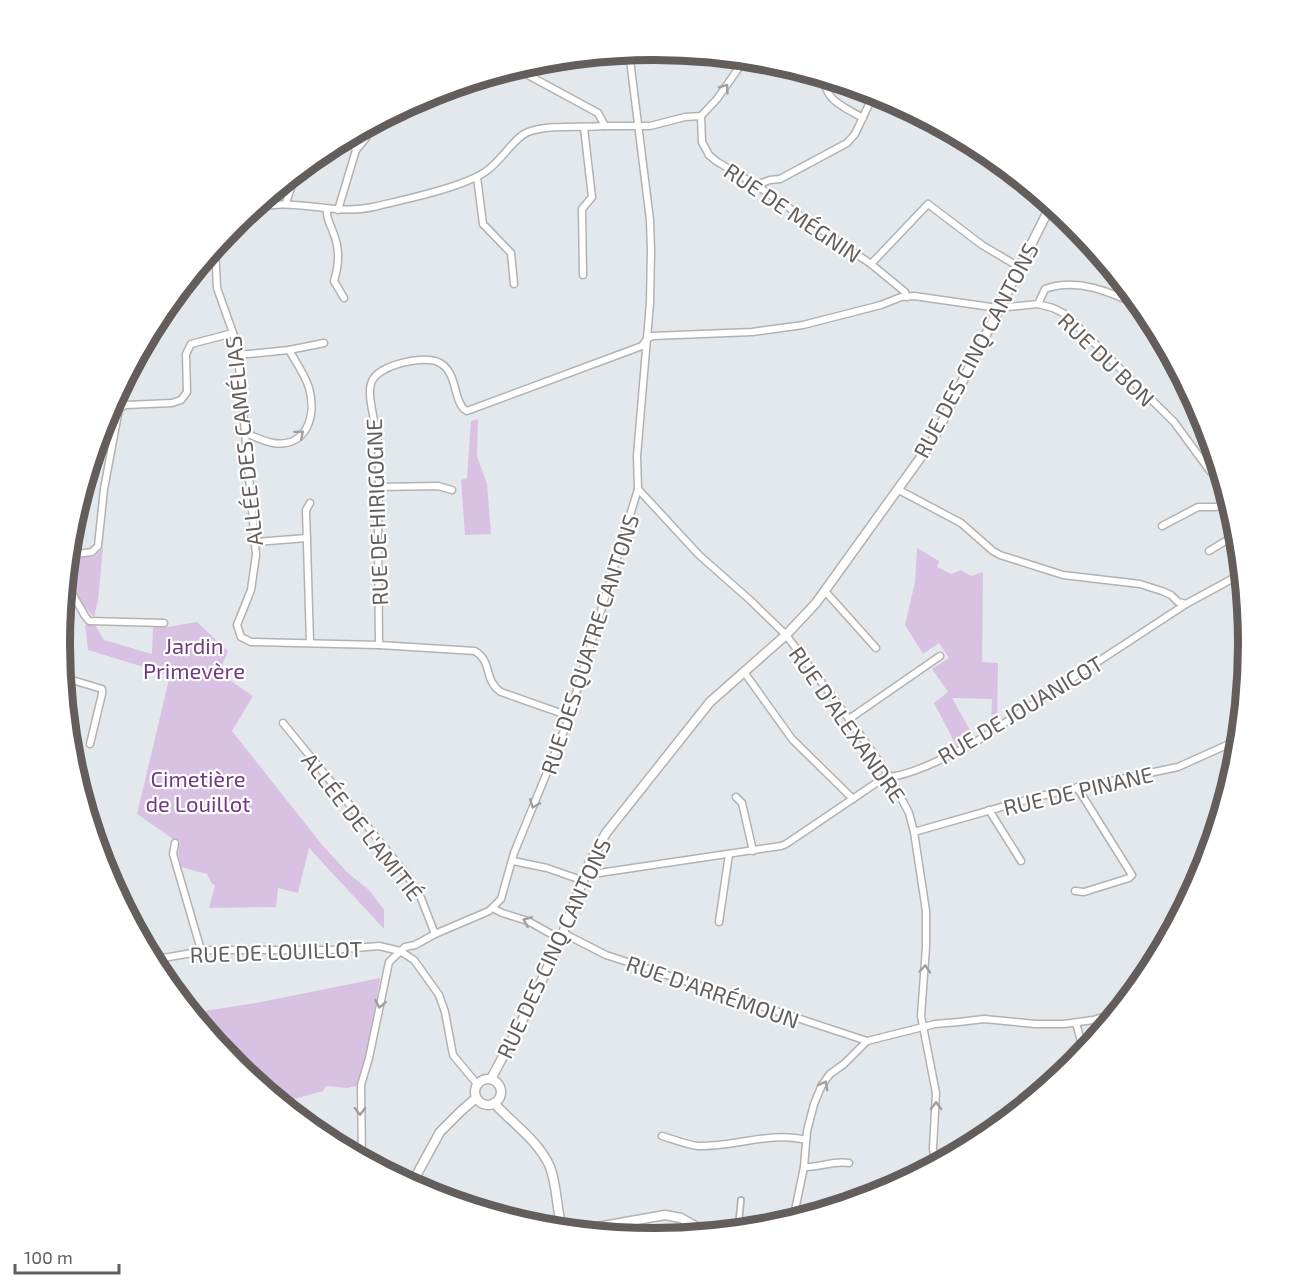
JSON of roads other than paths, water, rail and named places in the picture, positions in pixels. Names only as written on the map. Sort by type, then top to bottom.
[{"type":"street","name":"RUE DES QUATRE CANTONS","points":[[493,908],[505,891],[514,854],[569,716],[638,489],[637,456],[650,303],[651,241],[640,125],[630,61]]},
{"type":"street","points":[[268,205],[286,203],[338,210],[372,207],[477,177],[494,165],[519,137],[527,132],[546,128],[650,126],[685,117],[702,116],[740,67]]},
{"type":"street","points":[[526,74],[598,113],[605,126]]},
{"type":"street","points":[[824,86],[828,96],[863,118]]},
{"type":"street","points":[[756,185],[780,179],[847,143],[855,134],[871,102]]},
{"type":"street","name":"RUE DE MÉGNIN","points":[[702,116],[702,142],[710,154],[871,264],[905,292],[907,297]]},
{"type":"street","points":[[583,275],[582,209],[592,197],[584,128]]},
{"type":"street","points":[[338,210],[356,150],[367,135]]},
{"type":"street","points":[[353,143],[356,150]]},
{"type":"street","points":[[477,177],[483,224],[511,253],[514,284]]},
{"type":"street","points":[[286,203],[291,186]]},
{"type":"street","points":[[871,264],[928,204],[982,245],[1018,267]]},
{"type":"street","points":[[327,209],[326,217],[334,234],[339,265],[334,281],[344,298]]},
{"type":"street","name":"RUE DES CINQ CANTONS","points":[[491,1079],[534,998],[587,870],[606,833],[710,702],[786,635],[825,591],[934,438],[1047,213]]},
{"type":"street","name":"ALLÉE DES CAMÉLIAS","points":[[216,257],[218,288],[238,355],[255,542],[254,581],[237,628],[239,635],[251,642],[310,643]]},
{"type":"street","points":[[1038,304],[1045,289],[1054,286],[1084,285],[1124,299]]},
{"type":"street","name":"RUE DE HIRIGOGNE","points":[[379,645],[379,451],[370,392],[373,379],[381,370],[425,359],[439,362],[451,375],[461,406],[464,410],[470,411],[642,346],[652,336],[752,332],[803,325],[881,306],[901,297],[998,308],[1038,304]]},
{"type":"street","name":"RUE DU BON","points":[[1038,304],[1065,314],[1174,422],[1211,471]]},
{"type":"street","points":[[120,409],[125,405],[172,403],[181,400],[187,392],[186,354],[191,344],[233,333]]},
{"type":"street","points":[[238,355],[289,350],[324,343]]},
{"type":"street","points":[[246,433],[264,441],[287,443],[306,431],[311,419],[312,404],[308,387],[289,350]]},
{"type":"street","points":[[77,554],[92,552],[98,546],[104,489],[119,411]]},
{"type":"street","points":[[378,487],[438,486],[452,489]]},
{"type":"street","name":"RUE D'ALEXANDRE","points":[[638,489],[699,555],[786,635],[890,777],[909,813],[926,911],[921,1016],[936,1093],[933,1156]]},
{"type":"street","points":[[897,489],[961,523],[993,552],[1000,555],[1063,575],[1140,584],[1162,591],[1171,595],[1178,602],[1186,604]]},
{"type":"street","points":[[310,503],[306,510],[310,643],[475,651],[485,660],[489,679],[501,692],[569,716]]},
{"type":"street","points":[[1162,526],[1198,507],[1221,505]]},
{"type":"street","points":[[255,542],[307,538]]},
{"type":"street","points":[[1209,551],[1228,540]]},
{"type":"street","name":"RUE DE JOUANICOT","points":[[587,870],[599,873],[753,851],[786,844],[885,777],[896,777],[974,743],[1186,604],[1234,578]]},
{"type":"street","points":[[825,591],[876,648]]},
{"type":"street","points":[[72,593],[89,621],[164,623]]},
{"type":"street","points":[[849,719],[940,656]]},
{"type":"street","points":[[744,672],[792,739],[853,799]]},
{"type":"street","points":[[71,680],[102,689],[90,744]]},
{"type":"street","name":"ALLÉE DE L'AMITIÉ","points":[[283,723],[407,875],[421,898],[435,934]]},
{"type":"street","name":"RUE DE PINANE","points":[[914,832],[1077,787],[1178,767],[1228,745]]},
{"type":"street","points":[[1075,891],[1084,892],[1129,878],[1131,875],[1077,787]]},
{"type":"street","points":[[736,797],[742,803],[753,851]]},
{"type":"street","points":[[990,810],[1022,861]]},
{"type":"street","points":[[175,843],[173,854],[201,950]]},
{"type":"street","points":[[719,922],[729,854]]},
{"type":"street","points":[[513,861],[547,868],[584,881]]},
{"type":"street","points":[[362,1150],[361,1085],[369,1058],[389,962],[405,947],[415,945],[493,908]]},
{"type":"street","name":"RUE D'ARRÉMOUN","points":[[493,908],[606,955],[867,1041]]},
{"type":"street","name":"RUE DE LOUILLOT","points":[[162,958],[201,950],[331,950],[379,946],[400,951]]},
{"type":"street","points":[[400,951],[414,960],[437,992],[445,1012],[453,1055],[477,1084]]},
{"type":"street","points":[[795,1210],[804,1167],[806,1140],[814,1104],[822,1085],[830,1074],[844,1064],[867,1041],[922,1027],[984,1019],[1052,1025],[1076,1023],[1104,1015]]},
{"type":"street","points":[[1076,1023],[1081,1041]]},
{"type":"street","points":[[494,1103],[500,1096],[500,1088],[491,1079],[483,1080],[477,1084],[476,1098],[482,1103],[494,1103],[537,1147],[545,1159],[553,1177],[561,1220]]},
{"type":"street","points":[[415,1177],[440,1132],[476,1098]]},
{"type":"street","points":[[662,1136],[697,1146],[795,1138],[806,1140]]},
{"type":"street","points":[[804,1167],[816,1167],[837,1161],[849,1163]]},
{"type":"street","points":[[739,1222],[741,1200]]},
{"type":"street","points":[[603,1226],[665,1215],[681,1218],[696,1227]]},
{"type":"park label","name":"Jardin Primevère","points":[[194,658]]},
{"type":"park label","name":"Cimetière de Louillot","points":[[198,790]]}]
